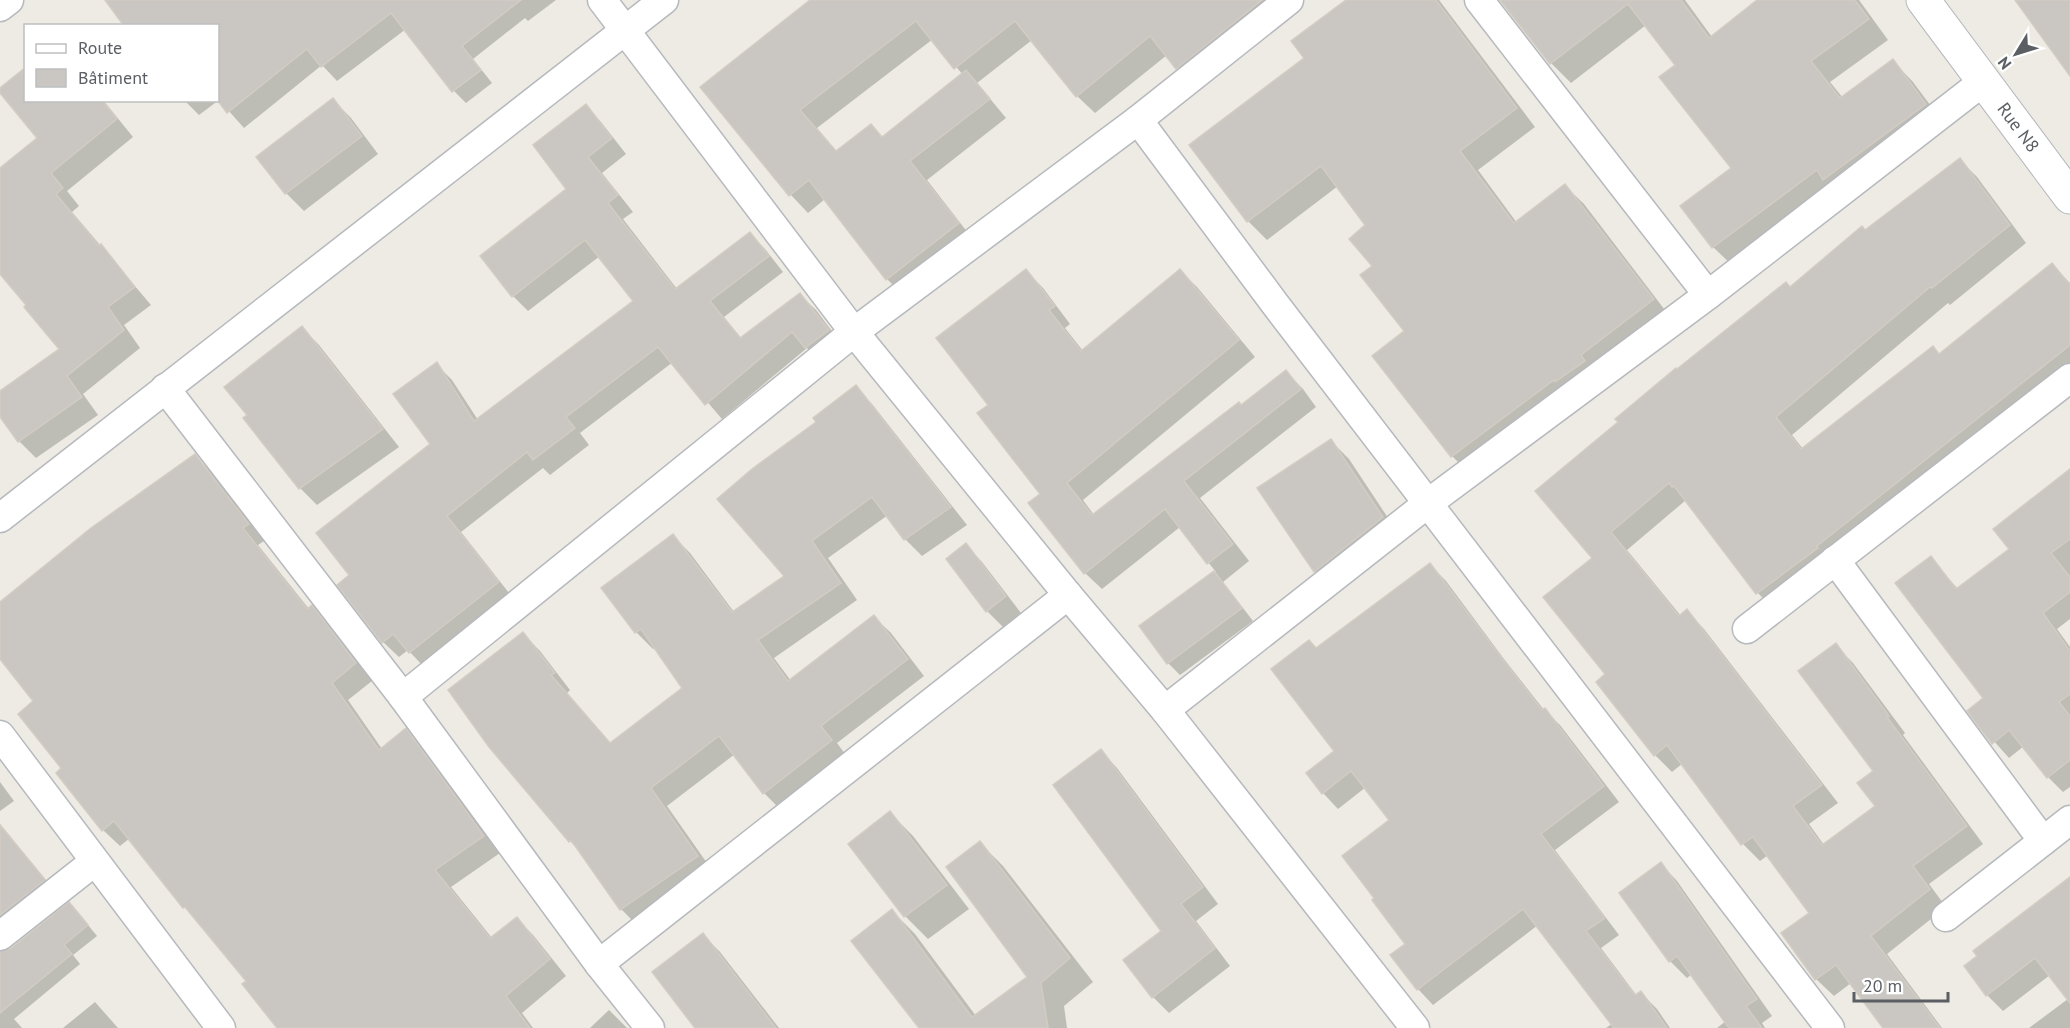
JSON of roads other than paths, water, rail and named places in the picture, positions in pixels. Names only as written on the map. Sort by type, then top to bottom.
[{"type":"street","points":[[0,7],[9,0]]},
{"type":"street","points":[[602,0],[854,332],[1068,595],[1166,710],[1415,1028]]},
{"type":"street","points":[[0,518],[664,0]]},
{"type":"street","points":[[403,697],[854,332],[1138,120],[1288,0]]},
{"type":"street","points":[[1479,0],[1708,295]]},
{"type":"street","name":"Rue N8","points":[[1923,0],[2070,197]]},
{"type":"street","points":[[1166,710],[1427,504],[1708,295],[1984,81]]},
{"type":"street","points":[[1138,120],[1427,504],[1830,1028]]},
{"type":"street","points":[[1747,629],[2070,378]]},
{"type":"street","points":[[165,388],[403,697],[650,1028]]},
{"type":"street","points":[[1835,560],[2043,841]]},
{"type":"street","points":[[600,964],[1068,595]]},
{"type":"street","points":[[0,735],[221,1028]]},
{"type":"street","points":[[1946,916],[2070,820]]},
{"type":"street","points":[[0,936],[94,862]]}]
